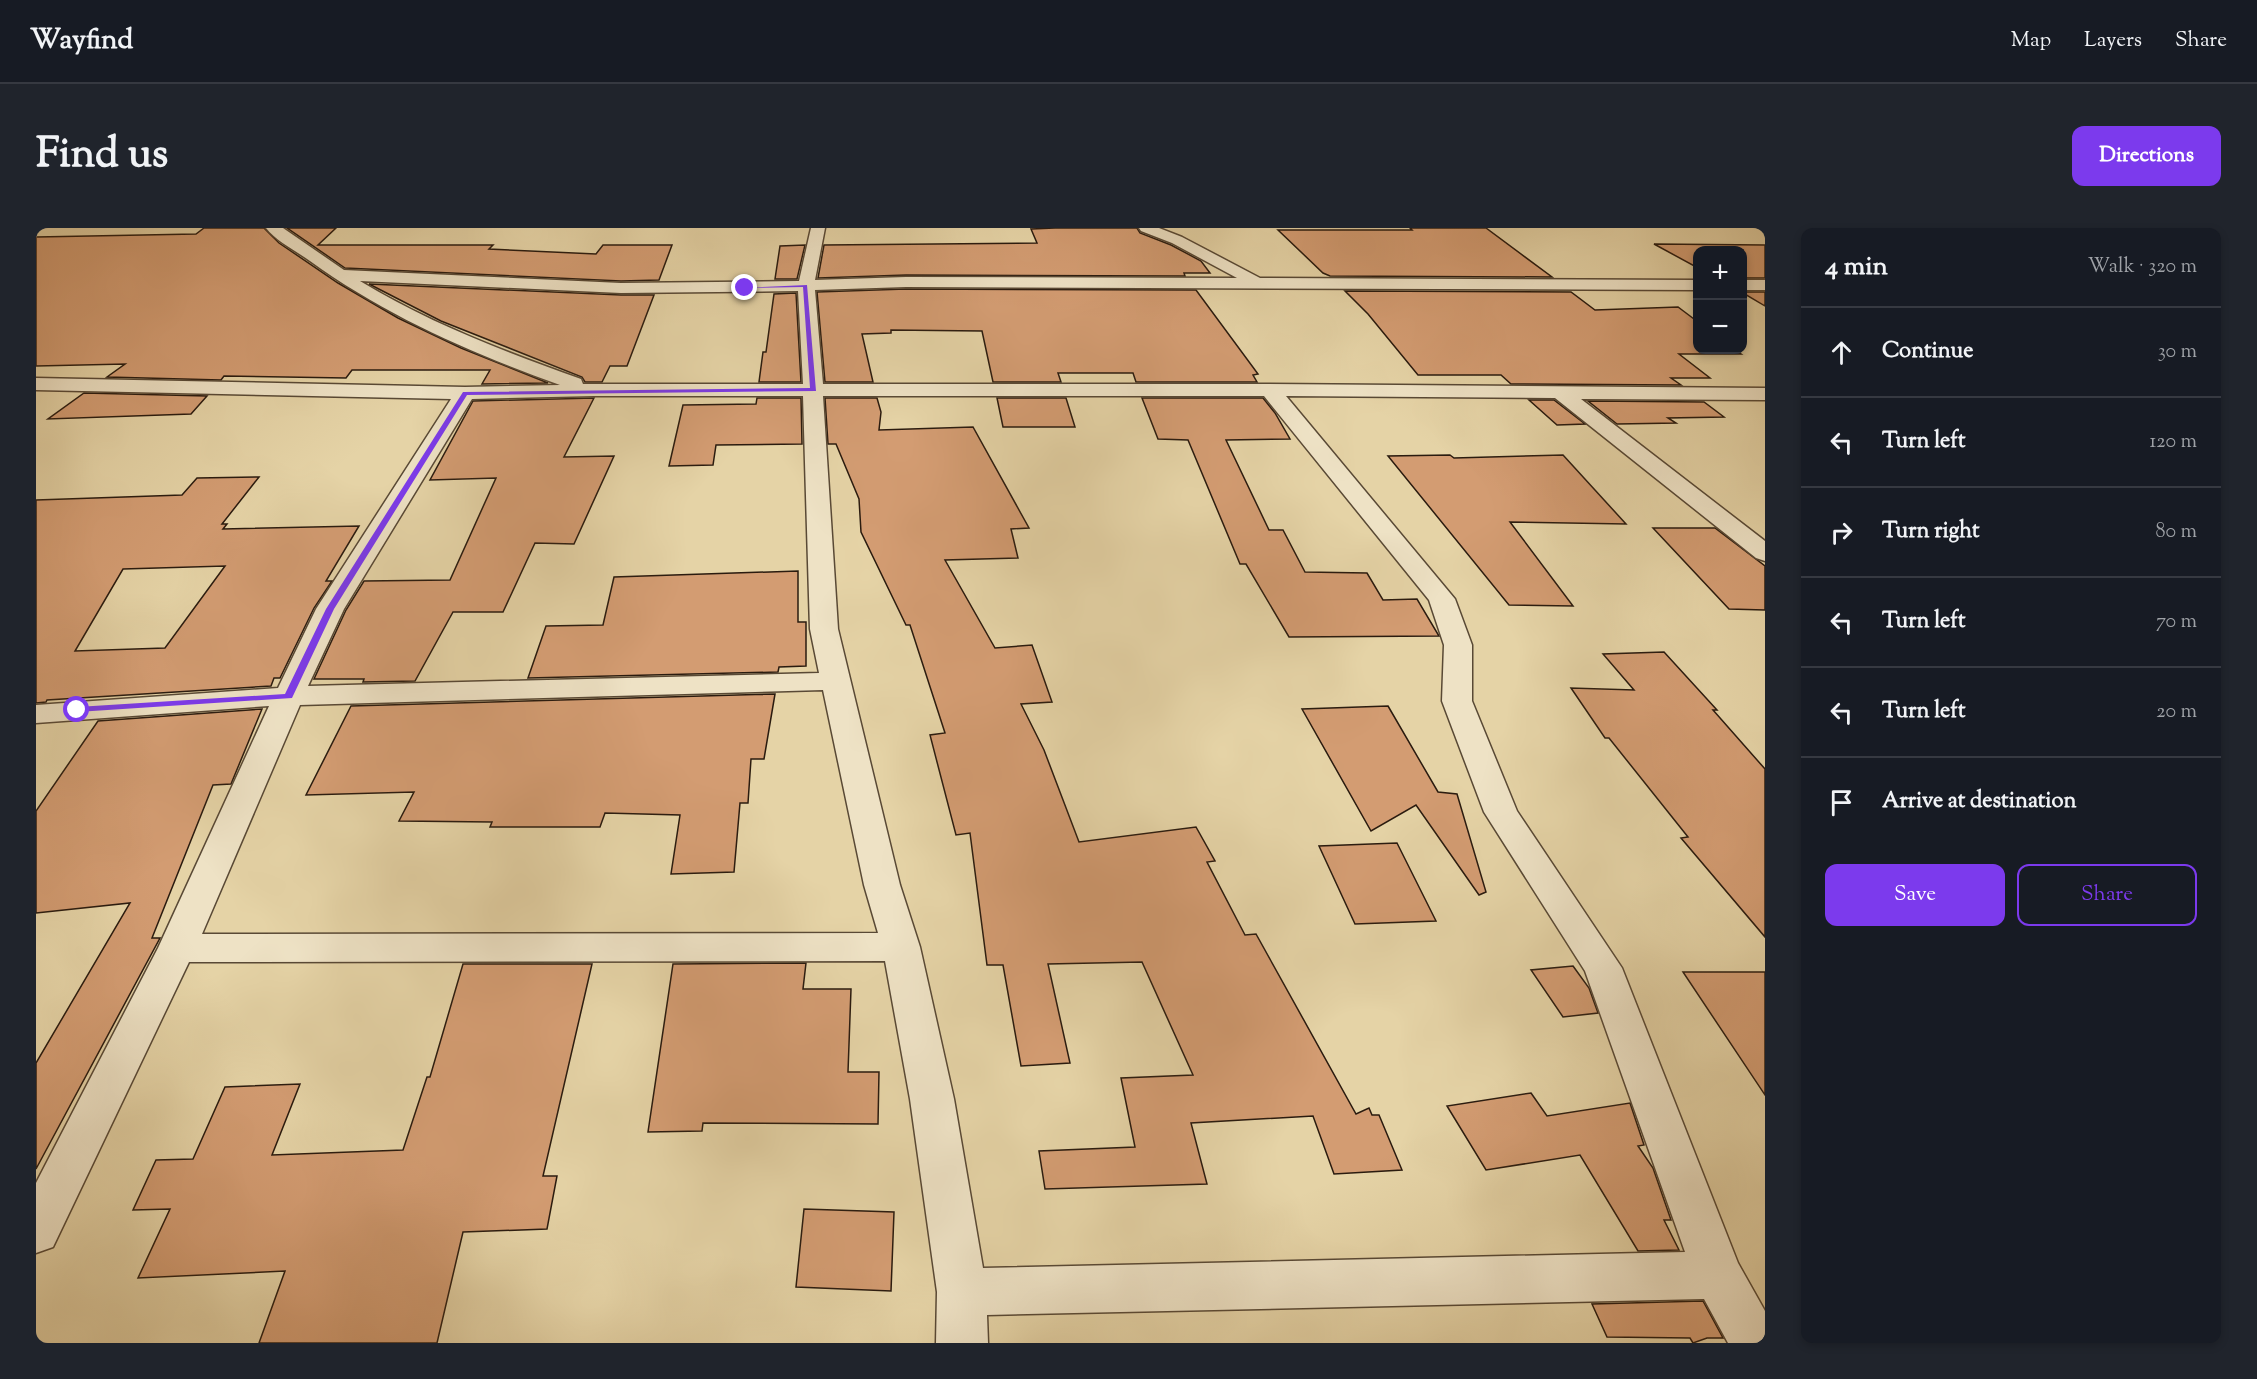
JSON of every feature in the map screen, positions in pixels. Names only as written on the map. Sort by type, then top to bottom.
[{"type":"street","points":[[273,228],[339,275],[402,312],[487,353],[594,390]]},
{"type":"street","points":[[818,228],[806,286],[824,630],[882,885],[901,947],[932,1099],[962,1292],[962,1343]]},
{"type":"street","points":[[1146,228],[1177,240],[1257,282]]},
{"type":"street","points":[[339,275],[621,288],[806,286],[906,282],[1693,285]]},
{"type":"street","points":[[1747,285],[1765,285]]},
{"type":"street","points":[[36,384],[465,393],[594,390],[1270,390],[1765,394]]},
{"type":"street","points":[[1270,390],[1442,598],[1458,645],[1457,701],[1502,812],[1603,968],[1718,1275],[1755,1343]]},
{"type":"street","points":[[1560,392],[1765,553]]},
{"type":"street","points":[[36,1231],[177,948],[330,609],[465,393]]},
{"type":"street","points":[[36,714],[289,696],[835,681]]},
{"type":"street","points":[[177,948],[901,947]]},
{"type":"street","points":[[962,1292],[1718,1275]]},
{"type":"building","points":[[204,228],[264,228],[279,243],[338,283],[398,318],[461,348],[548,383],[482,384],[490,370],[352,370],[346,378],[224,376],[221,380],[107,377],[125,364],[36,366],[36,237],[196,234]]},
{"type":"building","points":[[287,228],[336,228],[318,245],[493,245],[489,249],[596,254],[603,245],[672,245],[659,280],[621,281],[345,268]]},
{"type":"building","points":[[1137,228],[1140,233],[1171,245],[1201,261],[1210,273],[1184,273],[1185,276],[906,275],[818,278],[824,245],[1037,243],[1031,229]]},
{"type":"building","points":[[1410,228],[1486,228],[1552,277],[1330,276],[1323,273],[1278,230],[1412,230]]},
{"type":"building","points":[[1654,244],[1765,245],[1765,278],[1747,278],[1747,246],[1693,246],[1693,265]]},
{"type":"building","points":[[805,245],[797,279],[775,279],[780,246]]},
{"type":"building","points":[[369,284],[654,295],[627,366],[610,366],[602,382],[585,382],[582,377],[441,321]]},
{"type":"building","points":[[906,289],[1196,290],[1258,374],[1253,375],[1257,382],[1136,382],[1133,373],[1058,373],[1061,382],[993,382],[982,331],[891,330],[891,333],[862,334],[873,382],[825,382],[817,292]]},
{"type":"building","points":[[1345,291],[1571,292],[1595,310],[1678,307],[1693,318],[1693,354],[1679,354],[1710,378],[1671,378],[1681,385],[1511,384],[1501,375],[1418,375],[1368,314]]},
{"type":"building","points":[[1747,292],[1765,292],[1765,306],[1747,295]]},
{"type":"building","points":[[796,293],[801,382],[759,382],[763,352],[766,352],[774,294]]},
{"type":"building","points":[[84,393],[207,396],[191,414],[48,419]]},
{"type":"building","points":[[594,398],[564,457],[614,456],[574,544],[535,543],[503,612],[453,612],[415,681],[363,682],[364,679],[314,679],[346,610],[364,581],[450,580],[496,478],[430,480],[473,401]]},
{"type":"building","points":[[757,398],[801,398],[802,444],[716,445],[713,465],[669,466],[683,405],[756,404]]},
{"type":"building","points":[[825,398],[877,398],[881,412],[879,430],[973,427],[1029,528],[1011,529],[1018,558],[945,560],[995,648],[1032,645],[1052,702],[1021,704],[1044,750],[1079,842],[1196,827],[1215,861],[1207,862],[1245,935],[1256,934],[1356,1114],[1369,1108],[1372,1115],[1379,1115],[1402,1170],[1334,1174],[1313,1116],[1191,1123],[1207,1184],[1045,1189],[1039,1151],[1135,1147],[1121,1078],[1193,1075],[1142,962],[1048,964],[1070,1063],[1021,1066],[1003,965],[987,965],[970,833],[956,835],[930,735],[945,733],[910,625],[906,625],[861,532],[859,499],[836,444],[828,444]]},
{"type":"building","points":[[997,398],[1066,398],[1075,427],[1003,427]]},
{"type":"building","points":[[1142,398],[1263,398],[1290,439],[1226,440],[1269,530],[1283,530],[1305,572],[1367,573],[1383,600],[1417,599],[1439,636],[1289,637],[1246,564],[1240,564],[1188,440],[1158,439]]},
{"type":"building","points":[[1529,400],[1554,400],[1585,424],[1557,425]]},
{"type":"building","points":[[1588,401],[1704,402],[1724,417],[1668,418],[1676,423],[1617,424]]},
{"type":"building","points":[[1450,455],[1454,458],[1563,455],[1626,524],[1510,522],[1573,606],[1509,605],[1388,456]]},
{"type":"building","points":[[259,477],[222,524],[227,524],[223,529],[359,526],[326,581],[332,581],[314,608],[280,678],[274,678],[271,686],[47,700],[36,703],[36,500],[182,495],[197,478]],"holes":[[[225,566],[165,648],[75,651],[123,569]]]},
{"type":"building","points":[[1653,528],[1715,528],[1765,566],[1765,610],[1729,609]]},
{"type":"building","points":[[798,571],[798,622],[806,622],[806,666],[779,667],[778,672],[528,678],[546,626],[603,625],[614,577]]},
{"type":"building","points":[[1664,652],[1717,710],[1713,710],[1765,769],[1765,937],[1681,838],[1688,837],[1609,738],[1605,738],[1571,688],[1634,690],[1603,654]]},
{"type":"building","points":[[775,694],[764,759],[751,759],[748,803],[740,803],[734,872],[671,874],[680,815],[605,813],[600,827],[490,827],[492,822],[399,821],[414,792],[306,795],[351,706]]},
{"type":"building","points":[[1388,706],[1438,792],[1457,794],[1486,892],[1479,895],[1416,805],[1371,831],[1302,709]]},
{"type":"building","points":[[262,709],[231,784],[213,785],[152,938],[160,938],[36,1169],[36,1063],[130,903],[36,913],[36,811],[98,721]]},
{"type":"building","points":[[1397,843],[1436,921],[1355,924],[1319,846]]},
{"type":"building","points":[[806,963],[803,989],[851,989],[848,1072],[879,1072],[878,1124],[703,1123],[702,1131],[648,1132],[673,964]]},
{"type":"building","points":[[463,964],[592,964],[543,1176],[557,1176],[547,1229],[463,1232],[437,1343],[259,1343],[285,1271],[138,1278],[170,1209],[133,1210],[156,1160],[193,1159],[225,1087],[300,1084],[272,1155],[403,1150],[427,1077],[430,1077]]},
{"type":"building","points":[[1573,966],[1589,988],[1598,1013],[1563,1017],[1531,970]]},
{"type":"building","points":[[1683,972],[1765,972],[1765,1095]]},
{"type":"building","points":[[1531,1093],[1547,1116],[1630,1103],[1644,1145],[1638,1146],[1653,1168],[1671,1220],[1664,1220],[1679,1250],[1638,1251],[1580,1155],[1486,1170],[1447,1106]]},
{"type":"building","points":[[804,1209],[894,1212],[891,1291],[796,1287]]},
{"type":"building","points":[[1703,1301],[1723,1338],[1707,1338],[1693,1343],[1690,1338],[1607,1337],[1592,1304]]},
{"type":"route","points":[[77,710],[289,696],[330,609],[465,393],[594,390],[813,390],[806,286],[745,288]]}]
